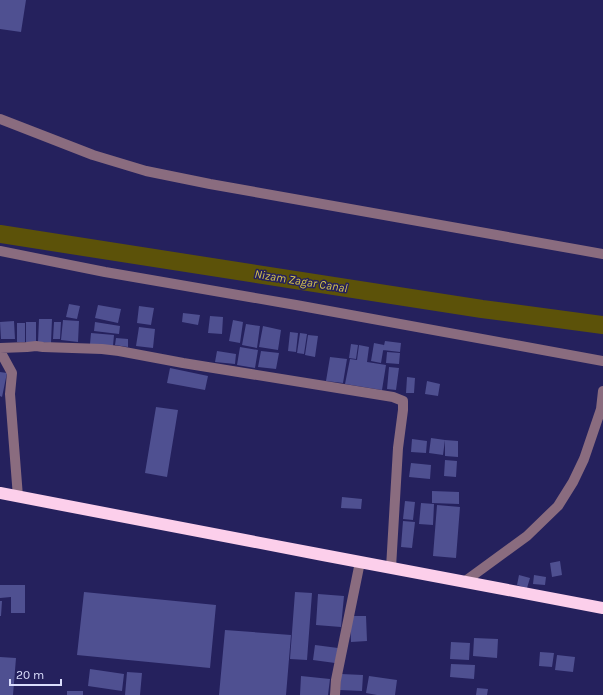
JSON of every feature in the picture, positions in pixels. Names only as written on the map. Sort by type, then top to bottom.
[{"type":"highway","points":[[0,493],[603,608]]},
{"type":"street","points":[[0,119],[93,155],[146,171],[210,184],[603,254]]},
{"type":"street","points":[[0,251],[105,272],[603,361]]},
{"type":"street","points":[[0,348],[36,346],[108,350],[393,397],[403,401],[398,448],[390,568]]},
{"type":"street","points":[[0,351],[12,373],[10,394],[18,497]]},
{"type":"street","points":[[464,582],[527,536],[558,506],[573,482],[584,459],[601,409],[603,390]]},
{"type":"street","points":[[335,695],[336,680],[360,562]]},
{"type":"building","points":[[0,0],[26,0],[21,32],[0,29]]},
{"type":"building","points":[[69,304],[80,306],[77,319],[66,317]]},
{"type":"building","points":[[98,305],[121,309],[118,323],[95,318]]},
{"type":"building","points":[[139,306],[154,308],[151,325],[137,323]]},
{"type":"building","points":[[183,313],[200,315],[198,325],[182,322]]},
{"type":"building","points":[[210,316],[223,317],[222,334],[208,333]]},
{"type":"building","points":[[39,319],[52,319],[51,343],[38,342]]},
{"type":"building","points":[[63,320],[79,321],[78,342],[61,340]]},
{"type":"building","points":[[233,320],[243,322],[240,343],[229,341]]},
{"type":"building","points":[[14,321],[15,339],[1,339],[0,322]]},
{"type":"building","points":[[26,322],[36,322],[36,342],[26,343]]},
{"type":"building","points":[[54,322],[61,322],[60,339],[53,339]]},
{"type":"building","points":[[95,322],[120,326],[119,334],[94,331]]},
{"type":"building","points":[[17,323],[25,323],[25,342],[17,342]]},
{"type":"building","points":[[246,324],[260,326],[257,348],[242,345]]},
{"type":"building","points":[[263,326],[281,330],[278,350],[259,347]]},
{"type":"building","points":[[139,327],[155,329],[153,348],[136,346]]},
{"type":"building","points":[[290,332],[298,333],[296,352],[288,351]]},
{"type":"building","points":[[91,333],[114,335],[113,346],[90,344]]},
{"type":"building","points":[[300,333],[307,334],[304,354],[297,353]]},
{"type":"building","points":[[308,335],[318,336],[315,357],[305,355]]},
{"type":"building","points":[[116,338],[128,339],[128,347],[115,345]]},
{"type":"building","points":[[385,341],[401,343],[400,352],[383,350]]},
{"type":"building","points":[[374,343],[384,345],[381,363],[371,361]]},
{"type":"building","points":[[351,344],[358,345],[356,359],[349,358]]},
{"type":"building","points":[[359,345],[369,347],[367,362],[386,365],[382,390],[345,384],[350,359],[357,360]]},
{"type":"building","points":[[240,347],[258,350],[255,368],[237,365]]},
{"type":"building","points":[[217,351],[236,354],[235,364],[215,362]]},
{"type":"building","points":[[261,351],[279,353],[276,369],[258,367]]},
{"type":"building","points":[[387,352],[400,353],[399,364],[386,363]]},
{"type":"building","points":[[330,357],[347,359],[343,383],[326,381]]},
{"type":"building","points":[[389,367],[399,368],[396,390],[387,389]]},
{"type":"building","points":[[170,368],[208,376],[205,390],[167,383]]},
{"type":"building","points":[[0,372],[7,373],[2,397],[0,396]]},
{"type":"building","points":[[407,377],[415,378],[414,393],[406,393]]},
{"type":"building","points":[[427,381],[440,384],[438,396],[425,394]]},
{"type":"building","points":[[156,407],[178,410],[167,477],[145,473]]},
{"type":"building","points":[[431,438],[445,440],[443,455],[429,453]]},
{"type":"building","points":[[412,439],[427,441],[426,453],[411,452]]},
{"type":"building","points":[[445,440],[458,441],[458,457],[445,456]]},
{"type":"building","points":[[445,460],[457,461],[456,477],[444,476]]},
{"type":"building","points":[[411,463],[431,465],[430,479],[409,477]]},
{"type":"building","points":[[432,491],[459,492],[459,504],[432,503]]},
{"type":"building","points":[[342,497],[362,499],[361,509],[341,508]]},
{"type":"building","points":[[405,501],[415,502],[413,520],[403,519]]},
{"type":"building","points":[[421,503],[434,504],[433,525],[419,524]]},
{"type":"building","points":[[437,505],[460,507],[456,558],[433,556]]},
{"type":"building","points":[[403,521],[415,522],[412,548],[401,547]]},
{"type":"building","points":[[560,561],[562,575],[552,577],[550,563]]},
{"type":"building","points":[[519,575],[530,578],[527,588],[517,585]]},
{"type":"building","points":[[534,575],[546,577],[545,585],[533,584]]},
{"type":"building","points":[[0,585],[25,585],[25,613],[11,613],[11,597],[0,598]]},
{"type":"building","points":[[84,592],[216,605],[210,668],[77,655]]},
{"type":"building","points":[[295,592],[312,593],[307,660],[290,659]]},
{"type":"building","points":[[318,594],[344,596],[341,627],[316,625]]},
{"type":"building","points":[[0,601],[2,601],[1,616],[0,616]]},
{"type":"building","points":[[350,616],[366,616],[367,641],[351,642]]},
{"type":"building","points":[[225,630],[291,635],[286,695],[219,695]]},
{"type":"building","points":[[474,638],[498,639],[497,658],[473,656]]},
{"type":"building","points":[[451,642],[470,643],[469,660],[450,659]]},
{"type":"building","points":[[315,645],[338,648],[335,663],[313,660]]},
{"type":"building","points":[[540,652],[554,653],[552,667],[539,666]]},
{"type":"building","points":[[557,655],[575,657],[573,672],[555,670]]},
{"type":"building","points":[[0,657],[16,658],[13,695],[0,695]]},
{"type":"building","points":[[451,664],[475,665],[474,679],[450,677]]},
{"type":"building","points":[[90,669],[124,674],[122,691],[88,686]]},
{"type":"building","points":[[127,672],[142,673],[140,695],[125,695]]},
{"type":"building","points":[[341,674],[363,675],[362,691],[340,690]]},
{"type":"building","points":[[301,676],[330,679],[328,695],[300,695]]},
{"type":"building","points":[[369,676],[397,680],[395,695],[377,695],[366,693]]},
{"type":"building","points":[[477,688],[488,689],[487,695],[476,695]]},
{"type":"building","points":[[67,691],[83,691],[83,695],[67,695]]},
{"type":"waterway","name":"Nizam Zagar Canal","points":[[0,234],[482,309],[603,325]]}]
